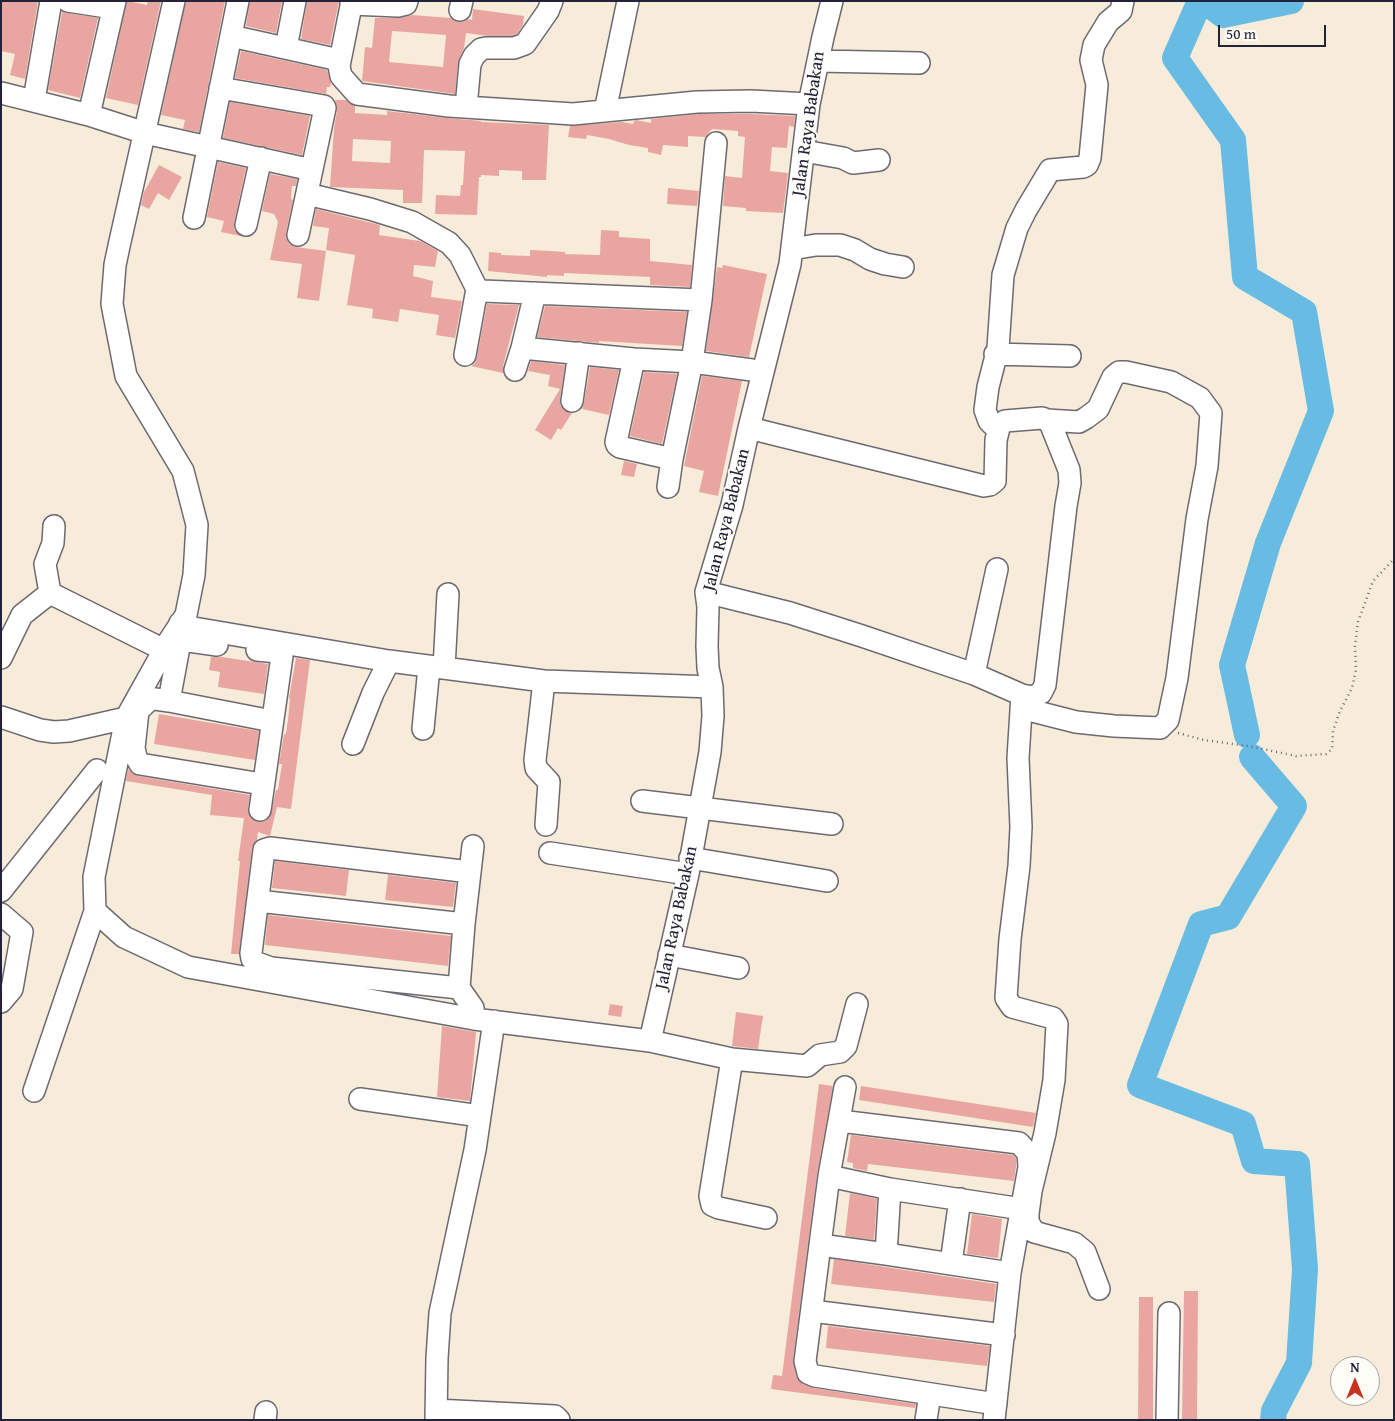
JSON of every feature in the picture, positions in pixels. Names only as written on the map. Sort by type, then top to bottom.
[{"type":"street","points":[[34,100],[51,1]]},
{"type":"street","points":[[68,1],[114,4],[89,115]]},
{"type":"street","points":[[34,1090],[95,911],[94,877],[126,718],[175,637],[186,615],[194,575],[197,525],[183,471],[126,376],[112,304],[115,265],[145,133],[159,60],[174,1]]},
{"type":"street","points":[[194,218],[238,1]]},
{"type":"street","points":[[286,48],[295,1]]},
{"type":"street","points":[[407,1],[406,4],[398,6],[351,2],[339,60],[341,76],[357,94],[466,107],[573,114],[697,102],[751,101],[809,104]]},
{"type":"street","points":[[466,107],[470,64],[474,56],[481,49],[514,48],[525,44],[548,11],[552,1]]},
{"type":"street","points":[[605,111],[628,1]]},
{"type":"street","name":"Jalan Raya Babakan","points":[[650,1041],[689,866],[710,752],[713,716],[712,687],[708,668],[708,607],[706,592],[732,505],[791,256],[809,104],[832,1]]},
{"type":"street","points":[[998,429],[989,421],[985,410],[988,387],[998,348],[1003,275],[1017,228],[1050,170],[1087,165],[1090,158],[1097,85],[1092,60],[1094,45],[1108,22],[1121,11],[1123,1]]},
{"type":"street","points":[[231,36],[339,60]]},
{"type":"street","points":[[818,61],[919,63]]},
{"type":"street","points":[[220,88],[324,106],[325,111],[298,235]]},
{"type":"street","points":[[1,93],[89,115],[145,133],[312,170]]},
{"type":"street","points":[[668,487],[692,362],[701,300],[716,143]]},
{"type":"street","points":[[804,151],[843,158],[853,163],[879,160]]},
{"type":"street","points":[[246,225],[261,158]]},
{"type":"street","points":[[307,194],[370,209],[412,222],[448,243],[460,256],[477,289],[465,355]]},
{"type":"street","points":[[721,494],[752,370],[771,279],[775,274],[791,256],[816,245],[840,245],[884,264],[903,267]]},
{"type":"street","points":[[477,289],[483,291],[701,300]]},
{"type":"street","points":[[515,370],[535,293]]},
{"type":"street","points":[[522,348],[634,359],[692,362],[752,370]]},
{"type":"street","points":[[572,401],[579,353]]},
{"type":"street","points":[[995,354],[1070,356]]},
{"type":"street","points":[[634,359],[616,442],[617,445],[672,459]]},
{"type":"street","points":[[706,592],[790,613],[974,674],[1022,702],[1076,722],[1160,728],[1168,720],[1177,678],[1197,519],[1207,466],[1211,413],[1200,398],[1170,382],[1119,372],[1113,377],[1098,409],[1079,422],[1042,418],[1005,421],[1000,424],[998,429],[995,481],[990,485],[984,486],[749,428]]},
{"type":"street","points":[[1022,702],[1041,693],[1045,685],[1070,483],[1069,470],[1051,425],[1047,420]]},
{"type":"street","points":[[50,593],[45,564],[54,543],[54,526]]},
{"type":"street","points":[[974,674],[997,569]]},
{"type":"street","points":[[50,593],[189,641],[273,652],[282,656],[262,784],[260,810]]},
{"type":"street","points":[[1,658],[22,615],[50,593]]},
{"type":"street","points":[[423,729],[448,594]]},
{"type":"street","points":[[175,637],[194,628],[389,661],[544,681],[712,687]]},
{"type":"street","points":[[169,701],[179,648],[175,637]]},
{"type":"street","points":[[353,744],[370,701],[389,661]]},
{"type":"street","points":[[544,681],[535,760],[536,768],[549,782],[546,825]]},
{"type":"street","points":[[262,784],[140,764],[134,748],[138,711],[149,700],[155,699],[272,721]]},
{"type":"street","points":[[1022,702],[1018,758],[1020,846],[1006,998],[1012,1007],[1053,1018],[1057,1024],[1054,1080],[1045,1133],[1031,1191],[1028,1222],[1034,1232],[1074,1243],[1085,1252],[1099,1289]]},
{"type":"street","points":[[1,717],[40,730],[54,732],[69,731],[126,718]]},
{"type":"street","points":[[1,890],[98,770]]},
{"type":"street","points":[[642,801],[832,824]]},
{"type":"street","points":[[473,846],[459,988],[484,1020],[480,1116],[475,1150],[440,1313],[436,1415],[555,1416],[558,1420]]},
{"type":"street","points":[[459,988],[271,968],[256,963],[252,959],[251,953],[264,850],[270,848],[470,872]]},
{"type":"street","points":[[550,853],[593,861],[689,866],[827,881]]},
{"type":"street","points":[[258,901],[464,924]]},
{"type":"street","points":[[95,911],[124,936],[188,967],[484,1020],[650,1041],[732,1059],[807,1066],[820,1055],[840,1052],[846,1046],[857,1004]]},
{"type":"street","points":[[1,914],[22,932],[12,989],[2,999]]},
{"type":"street","points":[[669,954],[738,968]]},
{"type":"street","points":[[732,1059],[710,1196],[712,1205],[719,1208],[766,1218]]},
{"type":"street","points":[[840,1121],[1019,1143],[1028,1153],[1029,1167],[1010,1273],[995,1412],[930,1394],[815,1376],[808,1373],[805,1361],[820,1245],[829,1176],[845,1087]]},
{"type":"street","points":[[360,1099],[480,1116]]},
{"type":"street","points":[[829,1176],[890,1189],[1022,1209]]},
{"type":"street","points":[[886,1254],[890,1189]]},
{"type":"street","points":[[951,1263],[960,1199]]},
{"type":"street","points":[[820,1245],[1010,1273]]},
{"type":"street","points":[[812,1311],[1004,1335]]},
{"type":"street","points":[[1167,1420],[1169,1313]]},
{"type":"street","points":[[926,1420],[930,1394]]},
{"type":"path","points":[[1160,728],[1204,740],[1248,746],[1296,756],[1326,754],[1332,749],[1333,732],[1340,711],[1352,688],[1356,670],[1355,646],[1358,622],[1373,582],[1391,560],[1394,559]]},
{"type":"building","points":[[1,1],[38,1],[25,79],[10,75],[15,54],[1,51]]},
{"type":"building","points":[[127,1],[147,5],[148,1],[161,1],[138,105],[106,98]]},
{"type":"building","points":[[186,1],[225,1],[199,132],[183,129],[185,120],[161,115]]},
{"type":"building","points":[[250,1],[282,1],[276,33],[246,26]]},
{"type":"building","points":[[307,1],[339,1],[330,45],[301,39]]},
{"type":"building","points":[[473,9],[524,16],[523,25],[517,34],[512,36],[488,36],[466,33],[464,48],[458,63],[455,94],[362,81],[365,47],[372,48],[375,18],[398,18],[412,15],[451,18],[457,22],[463,22],[468,19],[472,20]],"holes":[[[392,31],[446,35],[443,67],[389,62]]]},
{"type":"building","points":[[62,12],[98,18],[80,98],[48,90]]},
{"type":"building","points":[[241,51],[327,70],[331,83],[330,87],[327,87],[326,94],[235,78]]},
{"type":"building","points":[[335,100],[346,100],[355,106],[355,113],[387,115],[387,111],[481,122],[549,125],[546,180],[522,180],[522,171],[499,170],[499,176],[481,175],[479,177],[477,215],[435,214],[436,195],[460,196],[461,185],[463,185],[465,151],[424,150],[422,203],[403,203],[403,190],[330,187],[337,111]],"holes":[[[353,139],[391,141],[390,163],[352,161]]]},
{"type":"building","points":[[230,102],[310,116],[302,155],[223,138]]},
{"type":"building","points":[[698,114],[795,116],[794,127],[789,126],[787,148],[772,147],[770,171],[788,173],[783,213],[746,211],[746,208],[723,206],[725,176],[742,178],[745,137],[738,136],[738,131],[712,129],[705,137],[688,136],[688,147],[663,145],[661,155],[648,152],[648,148],[609,139],[587,135],[586,139],[568,137],[570,126],[622,122],[633,124],[636,120],[651,123],[651,119]]},
{"type":"building","points":[[218,162],[246,168],[234,223],[234,229],[241,236],[221,232],[224,221],[207,217]]},
{"type":"building","points":[[159,165],[182,177],[169,200],[158,193],[149,209],[141,205],[144,192]]},
{"type":"building","points":[[270,174],[297,179],[296,186],[292,186],[291,199],[293,200],[286,232],[289,244],[296,247],[326,251],[319,301],[297,298],[302,264],[270,260],[278,222],[274,214],[262,211]]},
{"type":"building","points":[[668,188],[699,191],[697,206],[667,204]]},
{"type":"building","points":[[316,209],[380,225],[379,235],[420,241],[438,251],[435,267],[414,265],[413,276],[433,281],[431,297],[462,301],[455,338],[436,335],[439,315],[400,309],[398,322],[372,318],[373,309],[347,305],[355,255],[326,250],[329,228],[313,226]]},
{"type":"building","points":[[601,230],[619,231],[619,237],[650,239],[650,261],[692,265],[690,287],[650,285],[650,277],[564,273],[564,276],[547,275],[547,277],[488,271],[489,252],[501,253],[501,255],[530,256],[530,250],[600,255]]},
{"type":"building","points":[[723,265],[767,274],[749,357],[706,351],[717,267],[722,268]]},
{"type":"building","points":[[487,304],[519,305],[503,366],[503,373],[471,366],[475,363],[477,357]]},
{"type":"building","points":[[545,306],[687,312],[682,346],[599,341],[599,343],[537,337]]},
{"type":"building","points":[[531,361],[565,365],[560,405],[565,411],[572,413],[561,430],[558,428],[551,440],[535,430],[560,389],[548,386],[550,375],[528,371]]},
{"type":"building","points":[[590,367],[619,370],[609,415],[582,409]]},
{"type":"building","points":[[644,372],[677,374],[662,444],[630,436]]},
{"type":"building","points":[[702,376],[742,381],[718,496],[699,492],[704,471],[684,466]]},
{"type":"building","points":[[624,461],[637,464],[634,477],[621,475]]},
{"type":"building","points":[[211,657],[268,664],[264,694],[218,687],[220,672],[209,670]]},
{"type":"building","points":[[296,658],[310,660],[291,809],[277,807],[270,836],[258,832],[257,840],[252,848],[239,954],[231,954],[240,861],[238,861],[244,818],[210,815],[212,795],[126,781],[128,769],[138,776],[250,795],[249,815],[258,822],[265,821],[270,817],[276,790],[278,790],[282,764],[279,764],[284,734],[286,734],[289,698]]},
{"type":"building","points":[[159,714],[259,731],[255,760],[154,744]]},
{"type":"building","points":[[275,861],[349,870],[346,896],[272,888]]},
{"type":"building","points":[[388,875],[456,883],[453,907],[385,900]]},
{"type":"building","points":[[268,915],[451,936],[448,966],[265,945]]},
{"type":"building","points":[[610,1004],[623,1006],[621,1017],[608,1015]]},
{"type":"building","points":[[736,1012],[763,1016],[758,1049],[732,1046]]},
{"type":"building","points":[[442,1026],[476,1032],[470,1101],[437,1097]]},
{"type":"building","points":[[819,1084],[833,1086],[817,1174],[793,1359],[796,1376],[803,1384],[813,1388],[916,1404],[915,1408],[771,1389],[773,1375],[782,1376]]},
{"type":"building","points":[[861,1086],[1036,1113],[1033,1127],[859,1100]]},
{"type":"building","points":[[851,1135],[1013,1155],[1016,1158],[1014,1181],[868,1164],[867,1171],[853,1168],[853,1163],[847,1162]]},
{"type":"building","points":[[850,1193],[877,1199],[874,1240],[845,1236]]},
{"type":"building","points":[[972,1214],[1002,1219],[998,1258],[967,1254]]},
{"type":"building","points":[[834,1259],[996,1284],[994,1302],[831,1284]]},
{"type":"building","points":[[1184,1291],[1198,1291],[1197,1420],[1182,1420]]},
{"type":"building","points":[[1139,1297],[1153,1297],[1153,1420],[1138,1420]]},
{"type":"building","points":[[828,1326],[990,1346],[987,1366],[826,1348]]},
{"type":"waterway","points":[[1200,1],[1175,58],[1233,140],[1245,277],[1304,312],[1321,411],[1268,543],[1232,665],[1247,735]]},
{"type":"waterway","points":[[1204,1],[1223,15],[1291,1]]},
{"type":"waterway","points":[[1252,757],[1294,806],[1228,917],[1201,924],[1140,1085],[1243,1124],[1254,1161],[1297,1164],[1305,1269],[1299,1363],[1274,1411],[1273,1420]]}]
